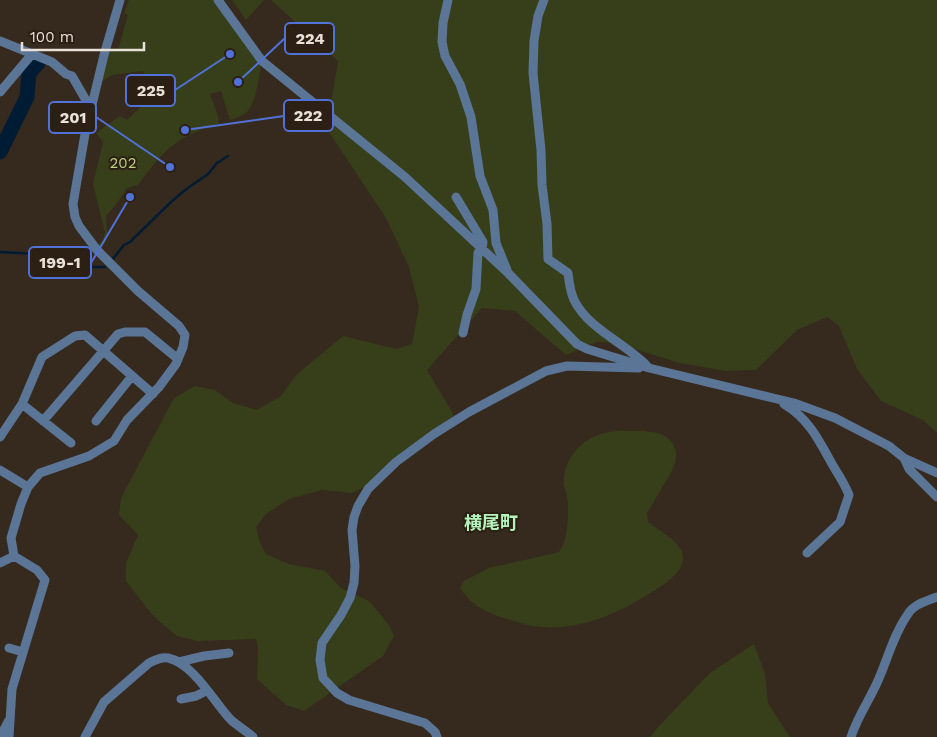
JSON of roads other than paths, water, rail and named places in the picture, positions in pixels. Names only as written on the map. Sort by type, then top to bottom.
[{"type":"street","points":[[9,737],[12,689],[45,580],[37,570],[14,556],[11,538],[28,487],[40,473],[89,456],[114,441],[127,420],[153,394],[178,359],[184,347],[184,335],[180,326],[138,291],[97,250],[79,226],[71,210],[87,134],[85,109],[89,91],[100,81],[102,55],[120,0]]},
{"type":"street","points":[[218,0],[262,61],[391,165],[508,273],[577,344],[587,349],[649,368],[794,403],[835,418],[889,446],[904,458],[937,473]]},
{"type":"street","points":[[448,0],[443,23],[442,42],[445,56],[460,84],[471,116],[480,176],[492,210],[496,243],[508,273]]},
{"type":"street","points":[[544,0],[538,16],[534,41],[533,73],[547,224],[548,259],[568,273],[570,290],[575,301],[591,321],[639,357],[649,368]]},
{"type":"street","points":[[0,41],[52,62],[89,91]]},
{"type":"street","points":[[0,92],[4,81],[32,54]]},
{"type":"street","points":[[85,109],[89,91]]},
{"type":"street","points":[[456,197],[483,242],[482,250],[478,253],[476,289],[463,333]]},
{"type":"street","points":[[44,421],[118,334],[145,332],[178,359]]},
{"type":"street","points":[[0,437],[22,404],[42,357],[75,336],[85,335],[153,394]]},
{"type":"street","points":[[437,737],[435,732],[425,724],[349,700],[337,692],[323,678],[320,660],[322,643],[341,615],[350,598],[354,583],[355,566],[352,530],[358,506],[368,489],[396,462],[434,434],[469,412],[546,371],[567,366],[649,368]]},
{"type":"street","points":[[96,421],[132,376]]},
{"type":"street","points":[[773,397],[794,410],[810,425],[819,437],[849,495],[840,522],[807,553]]},
{"type":"street","points":[[22,404],[71,443]]},
{"type":"street","points":[[904,458],[909,469],[937,497]]},
{"type":"street","points":[[0,470],[28,487]]},
{"type":"street","points":[[0,563],[14,556]]},
{"type":"street","points":[[851,737],[908,614],[916,605],[937,596]]},
{"type":"street","points":[[9,648],[23,652]]},
{"type":"street","points":[[178,662],[229,653]]},
{"type":"street","points":[[86,737],[104,702],[149,663],[167,658],[178,662],[189,670],[232,720],[252,737]]},
{"type":"street","points":[[181,699],[196,696],[206,691]]},
{"type":"street","points":[[0,737],[10,717]]},
{"type":"waterway","points":[[0,152],[27,97],[29,73],[38,63]]},
{"type":"waterway","points":[[112,260],[124,245],[130,242],[171,202],[228,156]]},
{"type":"waterway","points":[[0,252],[38,254],[53,252],[77,267],[105,267]]},
{"type":"place","name":"225","points":[[230,54]]},
{"type":"place","name":"224","points":[[238,82]]},
{"type":"place","name":"222","points":[[185,130]]},
{"type":"place","name":"201","points":[[170,167]]},
{"type":"place","name":"199-1","points":[[130,197]]},
{"type":"district","name":"横尾町","points":[[491,522]]},
{"type":"park label","name":"202","points":[[123,163]]}]
